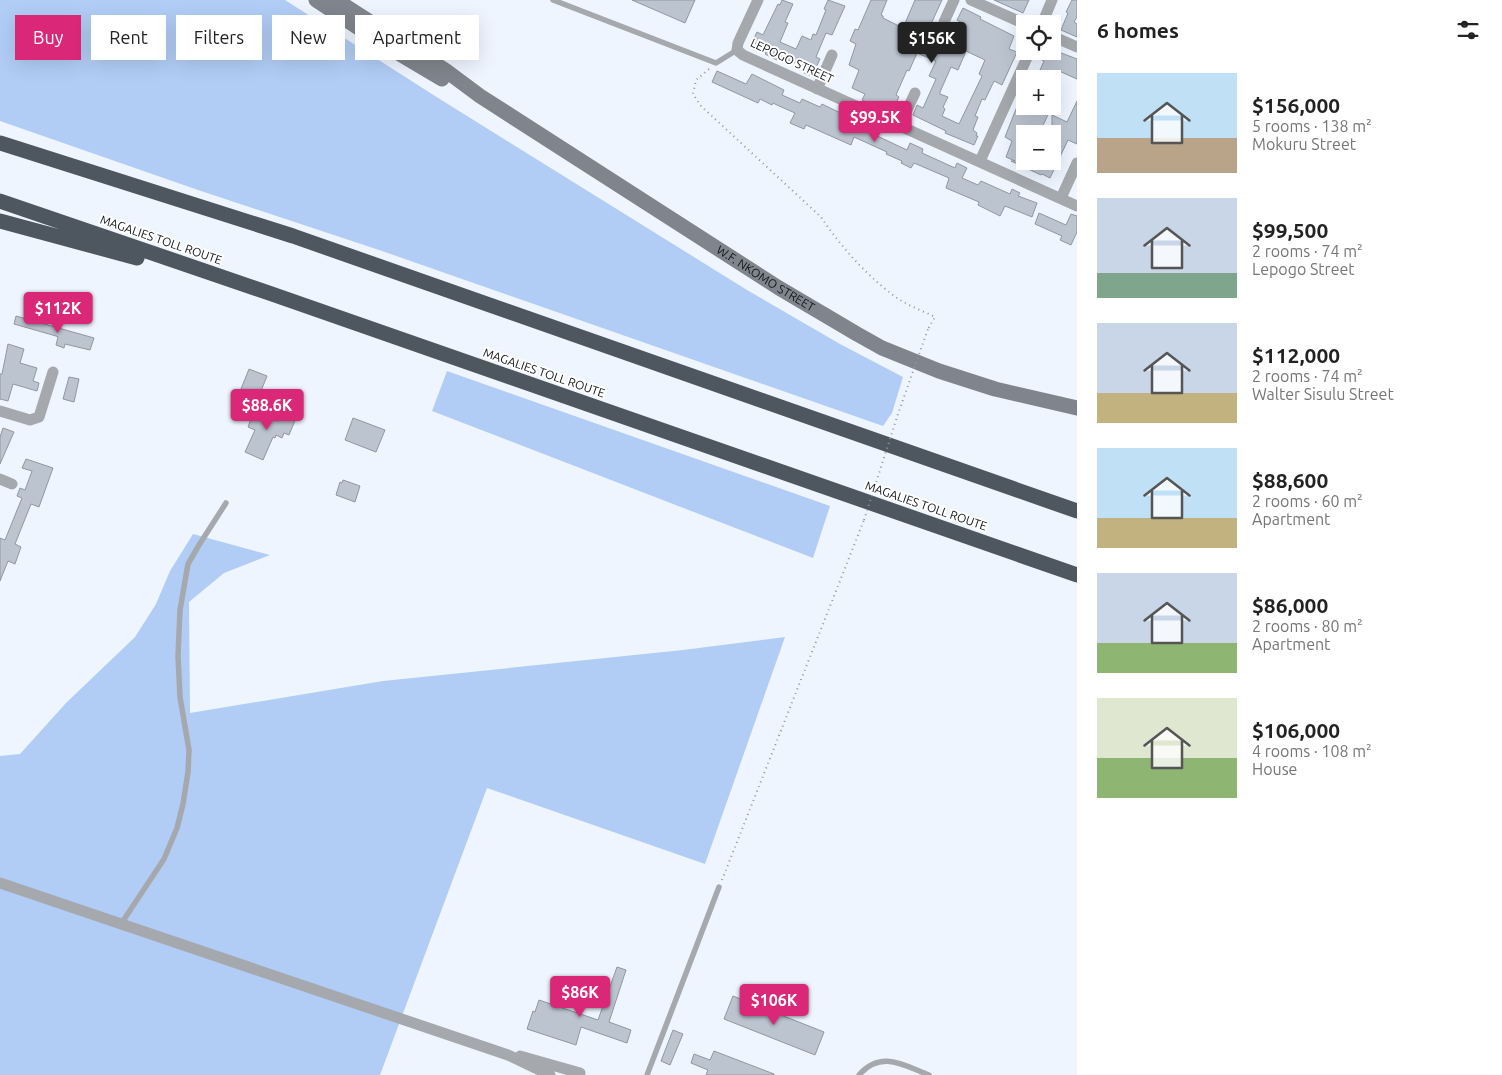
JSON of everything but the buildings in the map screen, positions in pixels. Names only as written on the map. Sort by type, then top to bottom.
[{"type":"highway","points":[[0,133],[1077,511]]},
{"type":"highway","points":[[0,143],[292,236]]},
{"type":"highway","name":"MAGALIES TOLL ROUTE","points":[[0,201],[1077,575]]},
{"type":"highway","points":[[0,221],[269,293]]},
{"type":"main road","name":"W.F. NKOMO STREET","points":[[316,0],[431,73],[466,92],[480,96]]},
{"type":"main road","name":"W.F. NKOMO STREET","points":[[336,0],[445,70],[480,96],[779,288],[882,348],[956,377],[995,389],[1077,408]]},
{"type":"street","name":"LEPOGO STREET","points":[[758,0],[738,43],[737,50],[743,55],[1077,206]]},
{"type":"street","points":[[944,22],[954,0]]},
{"type":"street","points":[[971,0],[1016,20]]},
{"type":"street","points":[[1046,15],[1052,0]]},
{"type":"street","points":[[1061,40],[1077,47]]},
{"type":"street","points":[[817,89],[832,55]]},
{"type":"street","points":[[980,161],[1026,60]]},
{"type":"street","points":[[900,125],[914,93]]},
{"type":"street","points":[[1061,198],[1077,163]]},
{"type":"street","points":[[0,411],[30,420],[39,417],[53,372]]},
{"type":"street","points":[[0,479],[12,484]]},
{"type":"street","points":[[0,883],[508,1055],[550,1075]]},
{"type":"street","points":[[508,1055],[524,1057],[580,1073]]},
{"type":"lane","points":[[553,0],[716,63],[737,50]]},
{"type":"lane","points":[[121,924],[164,858],[177,828],[183,804],[189,750],[180,697],[178,656],[182,595],[188,564],[226,503]]},
{"type":"lane","points":[[647,1075],[719,887]]},
{"type":"lane","points":[[859,1075],[870,1064],[887,1060],[929,1075]]},
{"type":"path","points":[[716,63],[696,80],[693,94],[702,106],[820,217],[835,238],[875,280],[899,299],[935,318],[928,329],[901,404],[856,541],[719,887]]},
{"type":"shaded area","points":[[0,0],[285,0],[308,15],[272,15],[272,60],[345,60],[345,38],[355,45],[355,60],[379,60],[747,290],[840,344],[903,377],[892,413],[883,426],[382,251],[198,190],[0,121]]},
{"type":"shaded area","points":[[447,371],[830,506],[813,558],[432,411]]},
{"type":"shaded area","points":[[193,534],[270,555],[224,573],[189,602],[190,713],[383,681],[683,650],[785,637],[705,864],[487,788],[380,1075],[0,1075],[0,756],[20,754],[66,703],[135,637],[156,604],[170,571]]}]
